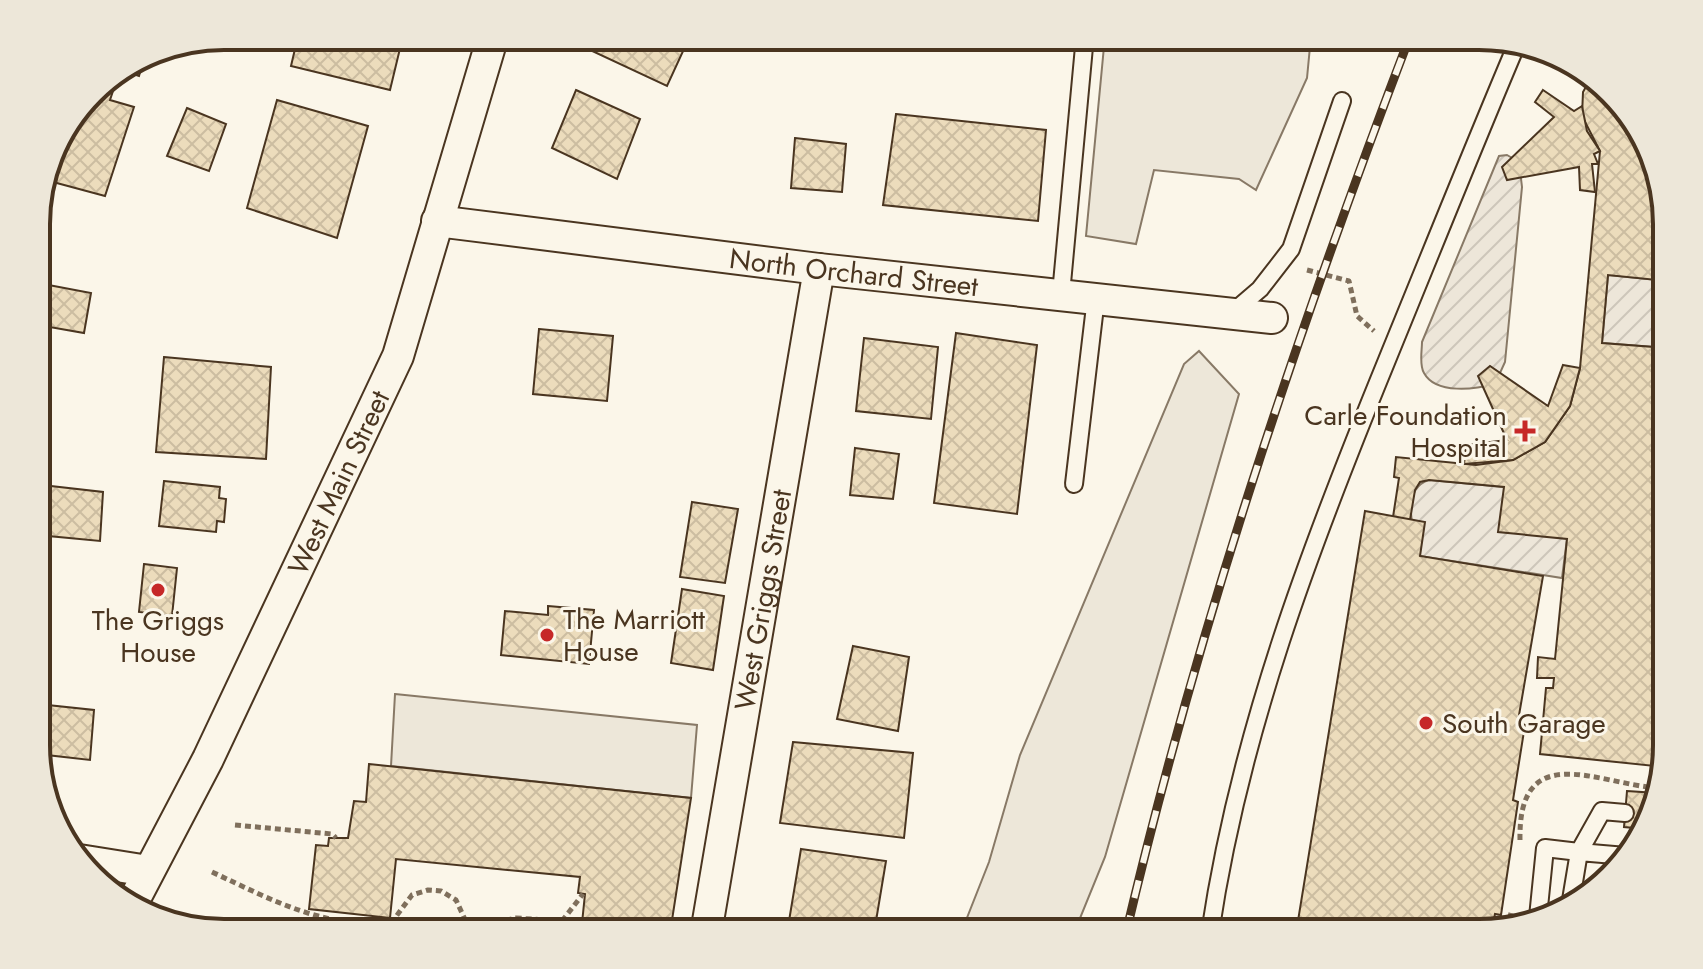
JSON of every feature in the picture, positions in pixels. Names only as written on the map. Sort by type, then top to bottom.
[{"type":"street","name":"West Main Street","points":[[136,895],[208,759],[398,356],[489,50]]},
{"type":"street","name":"North Orchard Street","points":[[437,221],[819,269],[1272,318]]},
{"type":"street","name":"West Griggs Street","points":[[708,919],[819,269]]},
{"type":"street","points":[[96,863],[148,871]]},
{"type":"lane","points":[[1061,294],[1084,50]]},
{"type":"lane","points":[[1212,919],[1222,856],[1254,727],[1287,613],[1513,53]]},
{"type":"lane","points":[[1231,314],[1260,289],[1291,249],[1342,101]]},
{"type":"lane","points":[[1074,484],[1096,298]]},
{"type":"lane","points":[[1572,892],[1579,852],[1602,811],[1625,813]]},
{"type":"lane","points":[[1539,908],[1545,848],[1614,855]]},
{"type":"path","points":[[1276,267],[1320,272],[1349,281],[1357,316],[1392,347]]},
{"type":"path","points":[[1521,852],[1524,799],[1535,782],[1562,774],[1586,773],[1624,785],[1648,787]]},
{"type":"path","points":[[235,825],[332,834],[336,838]]},
{"type":"path","points":[[212,872],[301,914],[325,919]]},
{"type":"path","points":[[394,919],[412,895],[428,890],[441,891],[456,900],[465,919]]},
{"type":"path","points":[[564,919],[583,894]]},
{"type":"path","points":[[1510,916],[1513,904]]},
{"type":"shaded area","points":[[1104,50],[1310,50],[1307,78],[1256,190],[1239,179],[1154,170],[1136,244],[1086,236]]},
{"type":"shaded area","points":[[1507,155],[1519,162],[1522,187],[1505,362],[1495,384],[1467,389],[1437,385],[1422,370],[1422,342],[1499,156]]},
{"type":"shaded area","points":[[1608,275],[1653,280],[1653,347],[1602,343]]},
{"type":"shaded area","points":[[1199,351],[1239,394],[1105,857],[1080,919],[967,919],[989,862],[1020,755],[1184,364]]},
{"type":"shaded area","points":[[1429,480],[1504,487],[1567,539],[1562,578],[1420,556],[1412,525],[1411,502],[1420,485]]},
{"type":"shaded area","points":[[395,694],[697,725],[691,798],[391,766]]},
{"type":"building","points":[[295,50],[400,50],[390,90],[291,66]]},
{"type":"building","points":[[590,50],[684,50],[667,86]]},
{"type":"building","points":[[1586,87],[1602,101],[1630,137],[1640,157],[1652,201],[1653,280],[1608,275],[1602,343],[1653,347],[1652,766],[1540,754],[1546,688],[1553,688],[1554,678],[1537,678],[1538,657],[1555,659],[1567,539],[1498,532],[1504,487],[1429,480],[1420,482],[1415,490],[1410,520],[1393,517],[1399,478],[1394,477],[1396,457],[1476,465],[1513,460],[1545,442],[1570,406],[1580,368],[1600,151],[1582,116]]},
{"type":"building","points":[[114,90],[110,100],[134,107],[105,196],[55,183],[73,137],[93,109]]},
{"type":"building","points":[[576,90],[640,119],[617,179],[552,148]]},
{"type":"building","points":[[1543,90],[1574,111],[1582,106],[1587,131],[1600,151],[1594,154],[1598,164],[1592,164],[1595,192],[1580,190],[1579,167],[1507,180],[1502,167],[1554,117],[1535,102]]},
{"type":"building","points":[[277,100],[368,126],[337,238],[247,208]]},
{"type":"building","points":[[187,108],[226,124],[209,171],[167,156]]},
{"type":"building","points":[[896,114],[1046,130],[1038,221],[883,205]]},
{"type":"building","points":[[795,138],[846,144],[842,192],[791,188]]},
{"type":"building","points":[[50,285],[91,293],[84,333],[50,327]]},
{"type":"building","points":[[539,329],[613,336],[607,401],[533,394]]},
{"type":"building","points":[[956,333],[1037,345],[1017,514],[934,503]]},
{"type":"building","points":[[864,338],[938,347],[931,419],[856,411]]},
{"type":"building","points":[[164,357],[271,367],[266,459],[156,452]]},
{"type":"building","points":[[1563,365],[1580,368],[1570,406],[1545,442],[1513,460],[1464,464],[1466,445],[1507,440],[1478,376],[1490,366],[1548,406]]},
{"type":"building","points":[[855,448],[899,454],[893,499],[850,495]]},
{"type":"building","points":[[164,481],[220,487],[219,498],[226,499],[224,522],[217,521],[216,532],[159,526]]},
{"type":"building","points":[[50,486],[103,492],[100,541],[50,536]]},
{"type":"building","points":[[692,502],[738,509],[725,583],[680,577]]},
{"type":"building","name":"South Garage","points":[[1365,511],[1425,522],[1420,556],[1543,576],[1518,721],[1525,725],[1513,800],[1518,802],[1501,915],[1495,914],[1491,919],[1298,919]]},
{"type":"building","name":"The Griggs House","points":[[144,564],[177,568],[172,616],[139,612]]},
{"type":"building","points":[[682,589],[724,596],[713,670],[671,663]]},
{"type":"building","name":"The Marriott House","points":[[548,606],[594,610],[589,664],[501,655],[505,611],[548,615]]},
{"type":"building","points":[[853,646],[909,657],[898,731],[837,719]]},
{"type":"building","points":[[50,705],[94,710],[90,760],[50,755]]},
{"type":"building","points":[[793,742],[913,753],[904,838],[780,823]]},
{"type":"building","points":[[369,764],[691,798],[672,919],[582,919],[585,894],[578,893],[580,877],[396,859],[390,918],[309,909],[316,845],[328,846],[329,838],[348,838],[354,801],[366,802]]},
{"type":"building","points":[[1627,791],[1646,792],[1632,828],[1624,827]]},
{"type":"building","points":[[801,849],[886,861],[876,919],[789,919]]},
{"type":"railway","points":[[1129,919],[1185,705],[1253,480],[1328,257],[1405,50]]},
{"type":"place","name":"Carle Foundation Hospital","points":[[1525,431]]},
{"type":"place","name":"The Griggs House","points":[[158,590]]},
{"type":"place","name":"The Marriott House","points":[[547,635]]},
{"type":"place","name":"South Garage","points":[[1426,723]]}]
